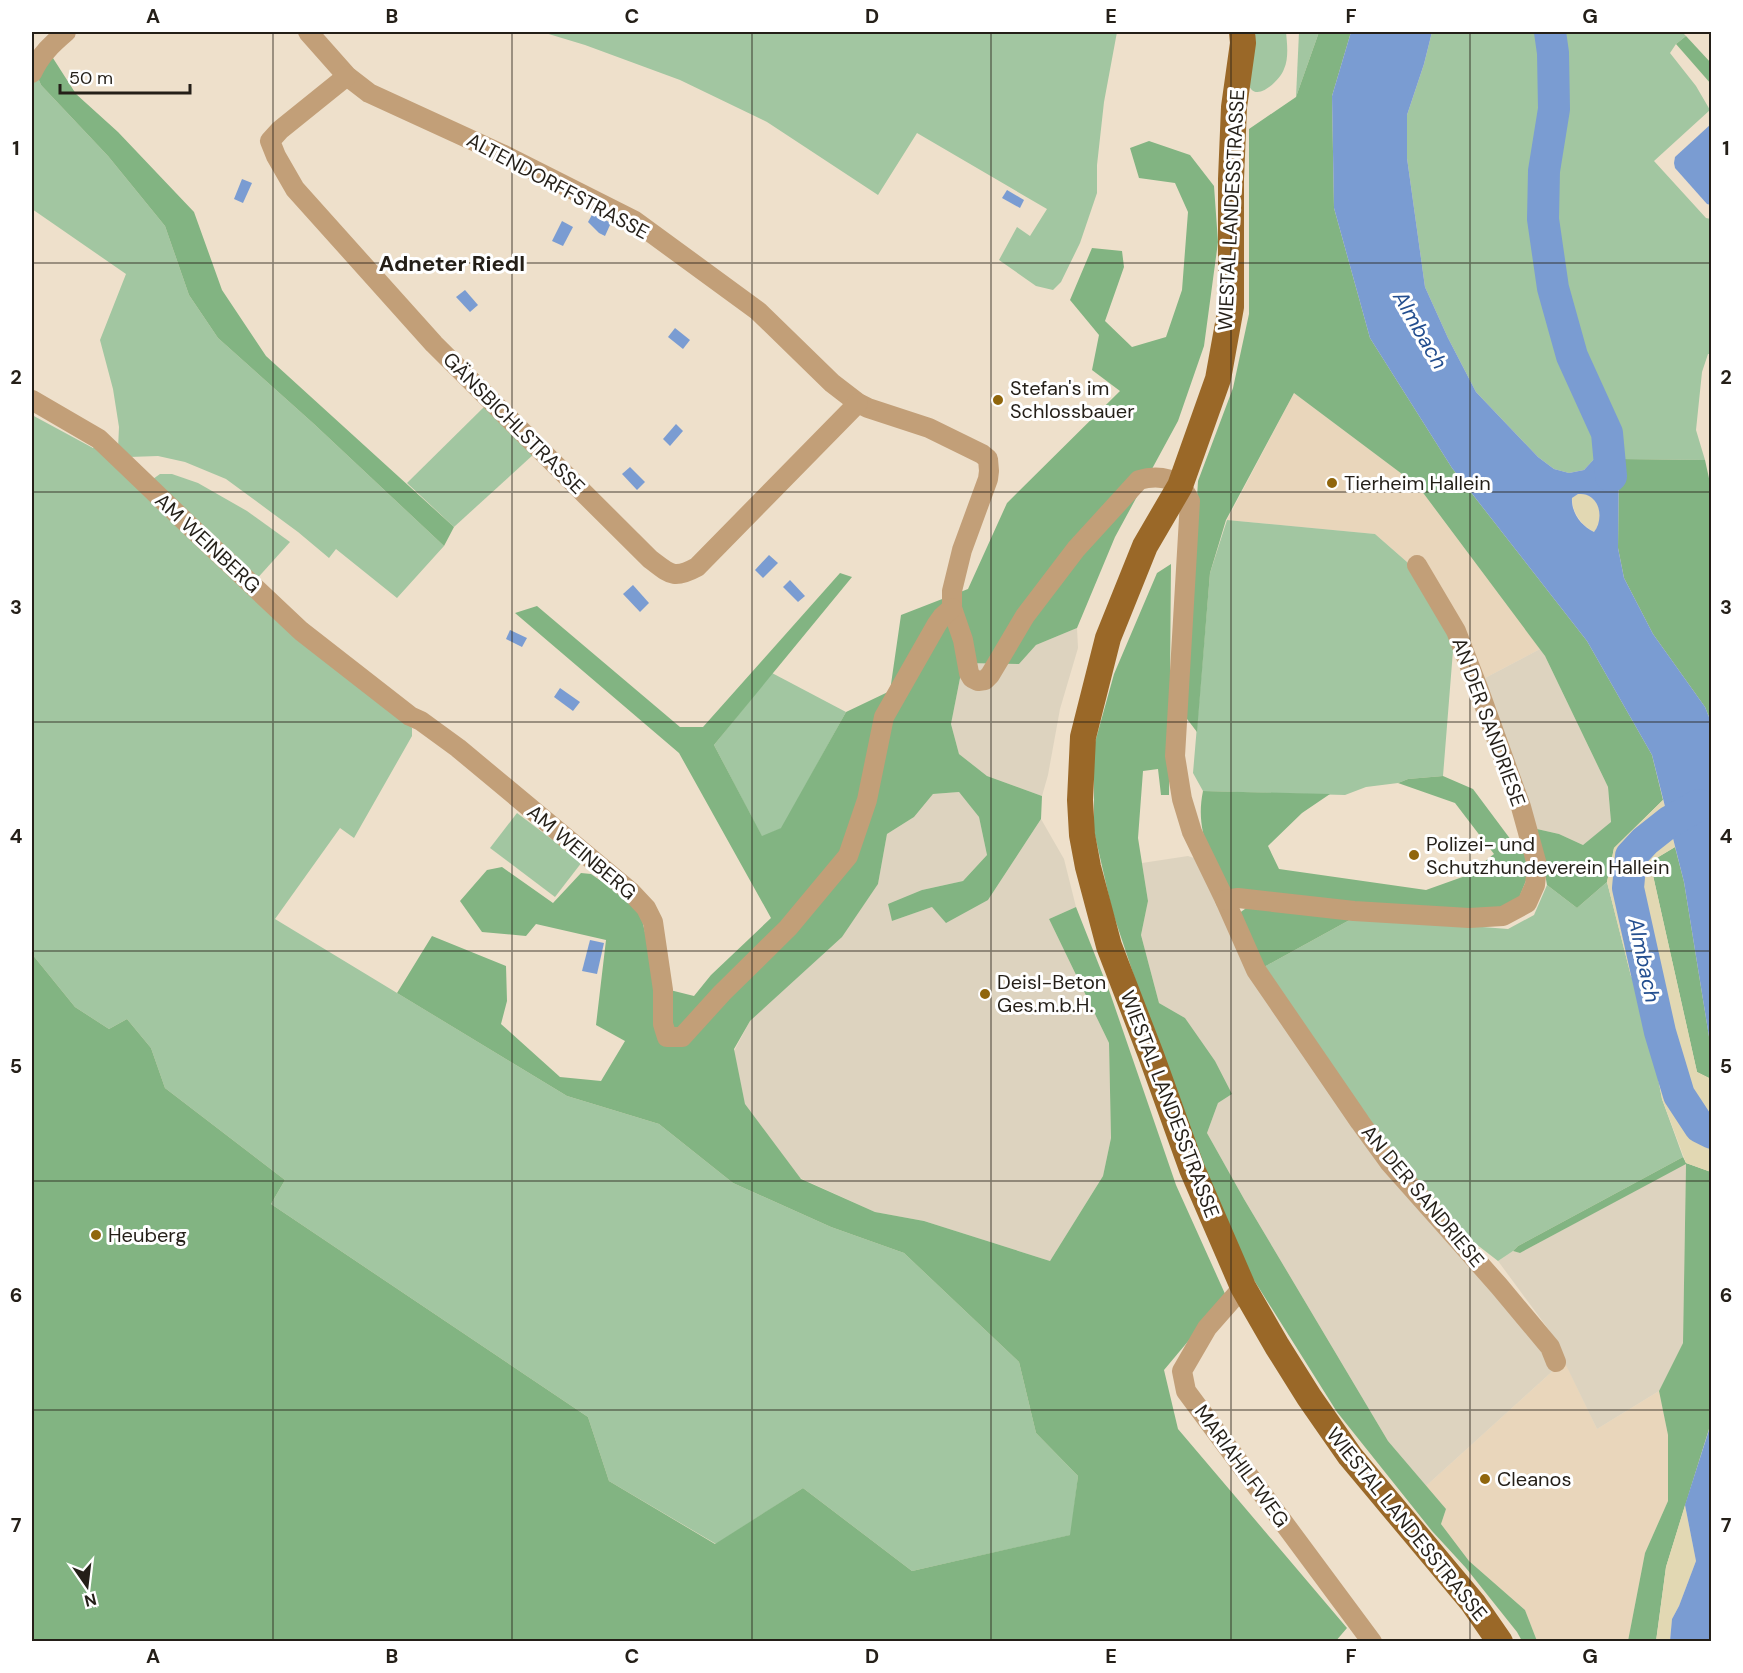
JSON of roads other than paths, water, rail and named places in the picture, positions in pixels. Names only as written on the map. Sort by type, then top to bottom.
[{"type":"main road","name":"WIESTAL LANDESSTRASSE","points":[[1244,35],[1234,107],[1231,178],[1231,307],[1218,379],[1180,486],[1145,546],[1108,638],[1083,737],[1080,800],[1082,835],[1109,946],[1192,1169],[1243,1287],[1309,1397],[1350,1456],[1473,1603],[1500,1641]]},
{"type":"street","points":[[32,73],[37,61],[66,32]]},
{"type":"street","name":"ALTENDORFFSTRASSE","points":[[308,32],[346,76],[369,93],[502,154],[634,221],[758,311],[832,382],[858,403],[929,428],[988,459],[988,479],[962,550],[952,591],[952,608]]},
{"type":"street","name":"GÄNSBICHLSTRASSE","points":[[346,76],[280,130],[270,141],[295,189],[434,344],[650,559],[668,572],[677,575],[684,574],[697,567],[858,403]]},
{"type":"street","name":"AM WEINBERG","points":[[32,400],[99,438],[301,630],[410,716],[421,721],[458,748],[631,892],[646,908],[653,922],[663,990],[663,1024],[667,1037],[682,1037],[722,993],[788,928],[848,856],[867,800],[884,717],[942,617],[952,608]]},
{"type":"street","points":[[952,608],[963,640],[969,673],[978,681],[985,680],[1025,616],[1076,549],[1139,480],[1150,476],[1162,478],[1180,486]]},
{"type":"street","name":"AN DER SANDRIESE","points":[[1180,486],[1190,501],[1175,756],[1182,799],[1192,832],[1256,970],[1360,1122],[1389,1162],[1550,1347],[1556,1362]]},
{"type":"street","name":"AN DER SANDRIESE","points":[[1225,900],[1238,898],[1354,911],[1469,918],[1503,916],[1527,903],[1535,885],[1537,865],[1521,807],[1456,631],[1417,565]]},
{"type":"street","name":"MARIAHILFWEG","points":[[1243,1287],[1207,1328],[1182,1371],[1186,1391],[1372,1641]]},
{"type":"water","points":[[1351,32],[1432,32],[1407,115],[1407,158],[1425,287],[1448,338],[1476,392],[1538,457],[1554,469],[1569,473],[1584,470],[1595,458],[1598,441],[1607,433],[1617,432],[1618,548],[1624,578],[1653,634],[1705,707],[1711,722],[1711,1049],[1684,882],[1652,755],[1587,641],[1452,468],[1370,338],[1334,208],[1332,96]],"holes":[[[1578,494],[1585,494],[1596,503],[1599,518],[1594,532],[1581,522],[1575,513],[1572,498]]]},
{"type":"water","points":[[1711,124],[1711,205],[1707,204],[1675,168],[1674,163],[1675,157]]},
{"type":"water","points":[[242,179],[252,183],[243,203],[234,199]]},
{"type":"water","points":[[1007,190],[1024,200],[1020,208],[1002,198]]},
{"type":"water","points":[[593,213],[609,222],[605,236],[588,222]]},
{"type":"water","points":[[562,221],[573,227],[563,246],[552,241]]},
{"type":"water","points":[[465,290],[478,305],[470,312],[456,297]]},
{"type":"water","points":[[675,328],[690,340],[683,349],[668,337]]},
{"type":"water","points":[[676,424],[683,431],[670,446],[663,439]]},
{"type":"water","points":[[630,467],[645,482],[637,490],[622,474]]},
{"type":"water","points":[[769,555],[778,563],[763,578],[755,570]]},
{"type":"water","points":[[790,580],[805,596],[798,602],[783,587]]},
{"type":"water","points":[[633,585],[649,603],[640,612],[623,594]]},
{"type":"water","points":[[510,630],[527,638],[522,647],[506,639]]},
{"type":"water","points":[[560,688],[580,702],[573,711],[554,697]]},
{"type":"water","points":[[590,940],[604,943],[597,974],[582,971]]},
{"type":"water","points":[[1711,1411],[1711,1641],[1670,1641],[1672,1619],[1696,1561],[1685,1505],[1709,1430]]},
{"type":"waterway","name":"Almbach","points":[[1550,32],[1553,53],[1554,109],[1544,171],[1543,219],[1553,288],[1572,356],[1607,433],[1611,476]]},
{"type":"waterway","name":"Almbach","points":[[1699,805],[1669,822],[1645,841],[1631,856],[1628,888],[1660,1032],[1679,1095],[1700,1127],[1712,1133]]},
{"type":"place","name":"Stefan's im Schlossbauer","points":[[998,400]]},
{"type":"place","name":"Tierheim Hallein","points":[[1332,483]]},
{"type":"place","name":"Polizei- und Schutzhundeverein Hallein","points":[[1414,855]]},
{"type":"place","name":"Deisl-Beton Ges.m.b.H.","points":[[985,994]]},
{"type":"place","name":"Heuberg","points":[[96,1235]]},
{"type":"place","name":"Cleanos","points":[[1485,1479]]},
{"type":"district","name":"Adneter Riedl","points":[[452,263]]}]
